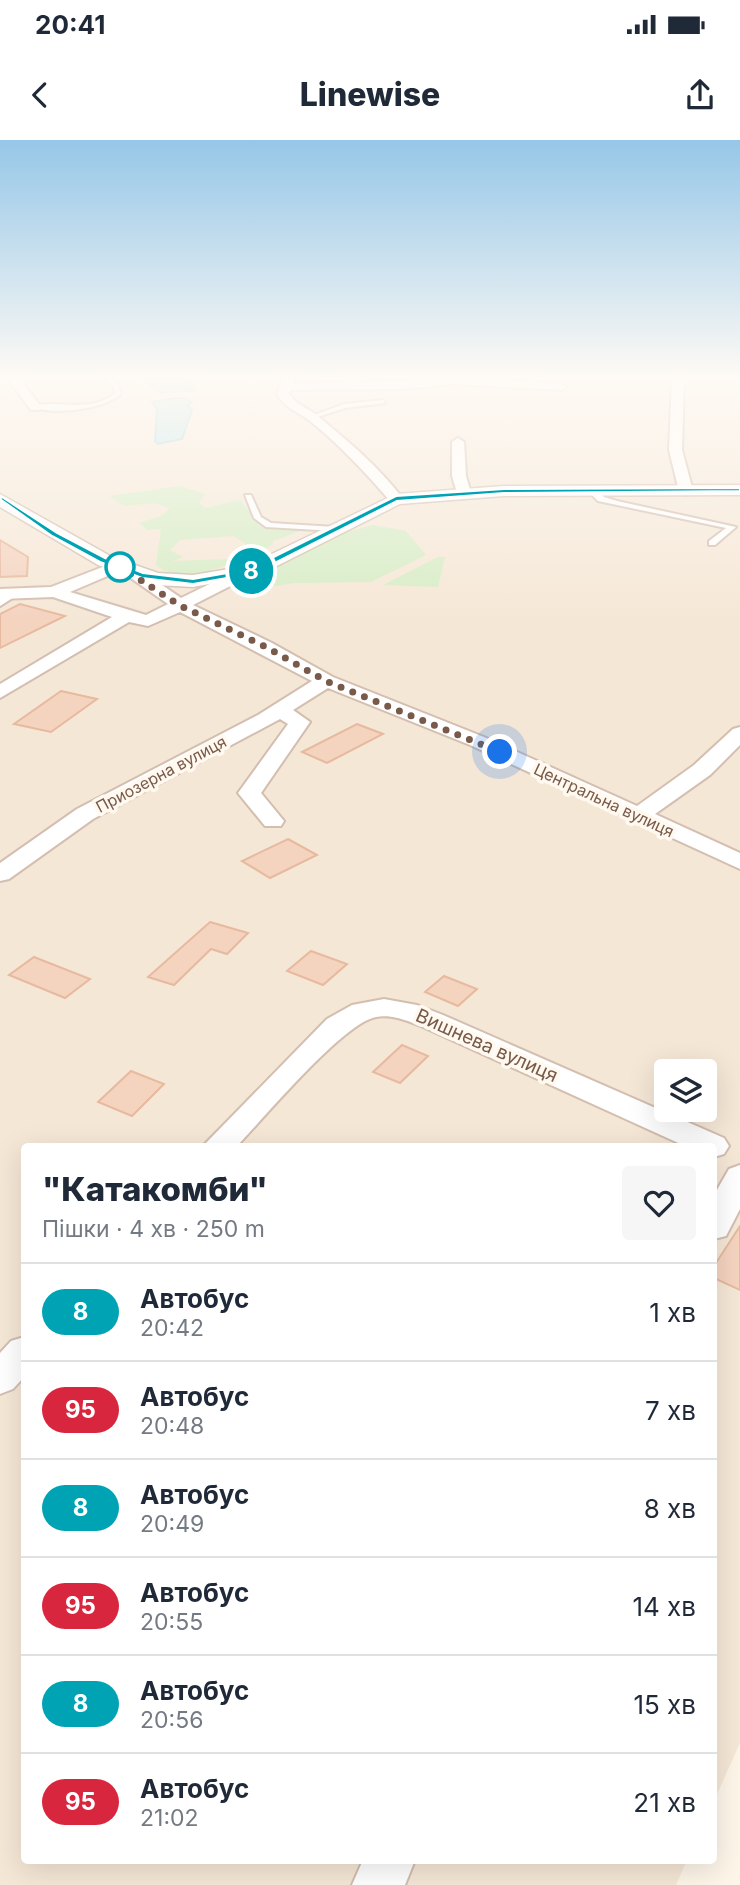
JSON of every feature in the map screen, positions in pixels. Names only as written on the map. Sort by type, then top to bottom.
[{"type":"street","points":[[357,460],[396,499]]},
{"type":"street","points":[[459,460],[459,476],[464,493]]},
{"type":"street","points":[[676,460],[685,491]]},
{"type":"street","points":[[54,592],[148,621],[396,499],[464,493],[740,490]]},
{"type":"street","points":[[0,499],[55,534],[124,569],[183,581],[240,575]]},
{"type":"street","points":[[0,594],[54,592],[124,569]]},
{"type":"street","name":"Центральна вулиця","points":[[124,569],[181,606],[266,647],[326,681],[477,741],[740,862]]},
{"type":"street","points":[[0,692],[126,616]]},
{"type":"street","name":"Приозерна вулиця","points":[[0,874],[85,814],[279,710],[326,681]]},
{"type":"street","points":[[273,821],[249,793],[300,722],[279,710]]},
{"type":"street","points":[[639,816],[702,770],[740,733]]},
{"type":"street","name":"Вишнева вулиця","points":[[222,1143],[337,1025],[356,1012],[392,1008],[433,1021],[704,1143]]},
{"type":"street","name":"Вишнева вулиця","points":[[717,1149],[740,1163]]},
{"type":"street","points":[[717,1221],[740,1177]]},
{"type":"street","points":[[0,1378],[21,1355]]},
{"type":"street","points":[[378,1885],[388,1864]]},
{"type":"lane","points":[[593,491],[601,499],[615,503],[732,527],[712,543]]},
{"type":"lane","points":[[248,497],[258,518],[269,525],[335,529]]},
{"type":"lane","points":[[0,603],[18,593]]},
{"type":"shaded area","points":[[0,460],[740,460],[740,1743],[717,1794],[717,1143],[21,1143],[21,1864],[685,1864],[676,1885],[0,1885]]},
{"type":"green space","points":[[180,486],[205,494],[199,503],[206,508],[240,500],[260,524],[303,530],[273,541],[272,545],[231,564],[198,573],[168,572],[156,565],[161,529],[147,530],[139,523],[161,516],[170,508],[154,503],[124,506],[109,496]],"holes":[[[233,536],[245,543],[243,553],[236,553],[231,559],[173,561],[183,557],[170,550],[180,540]]]},
{"type":"green space","points":[[373,525],[406,531],[426,555],[371,582],[294,583],[251,590],[240,587],[342,533]]},
{"type":"green space","points":[[438,557],[445,557],[438,587],[383,585]]},
{"type":"building","points":[[0,540],[28,557],[27,576],[0,577]]},
{"type":"building","points":[[20,604],[65,616],[0,648],[0,614]]},
{"type":"building","points":[[61,691],[97,699],[51,732],[14,724]]},
{"type":"building","points":[[357,724],[383,734],[327,763],[302,752]]},
{"type":"building","points":[[288,839],[317,855],[270,878],[242,861]]},
{"type":"building","points":[[210,922],[248,933],[227,954],[211,949],[174,985],[148,977]]},
{"type":"building","points":[[311,951],[347,964],[323,985],[287,971]]},
{"type":"building","points":[[34,957],[90,979],[65,998],[9,975]]},
{"type":"building","points":[[444,976],[477,989],[458,1006],[425,992]]},
{"type":"building","points":[[402,1045],[428,1056],[400,1083],[373,1072]]},
{"type":"building","points":[[131,1071],[164,1084],[132,1116],[98,1102]]},
{"type":"building","points":[[740,1226],[740,1290],[717,1279],[717,1261]]},
{"type":"bus line","name":"8","points":[[0,499],[103,560],[156,579],[193,581],[222,579],[252,571],[396,499],[504,491],[740,490]]},
{"type":"route","points":[[120,567],[118,566],[131,571],[181,606],[266,647],[326,681],[500,752]]}]
